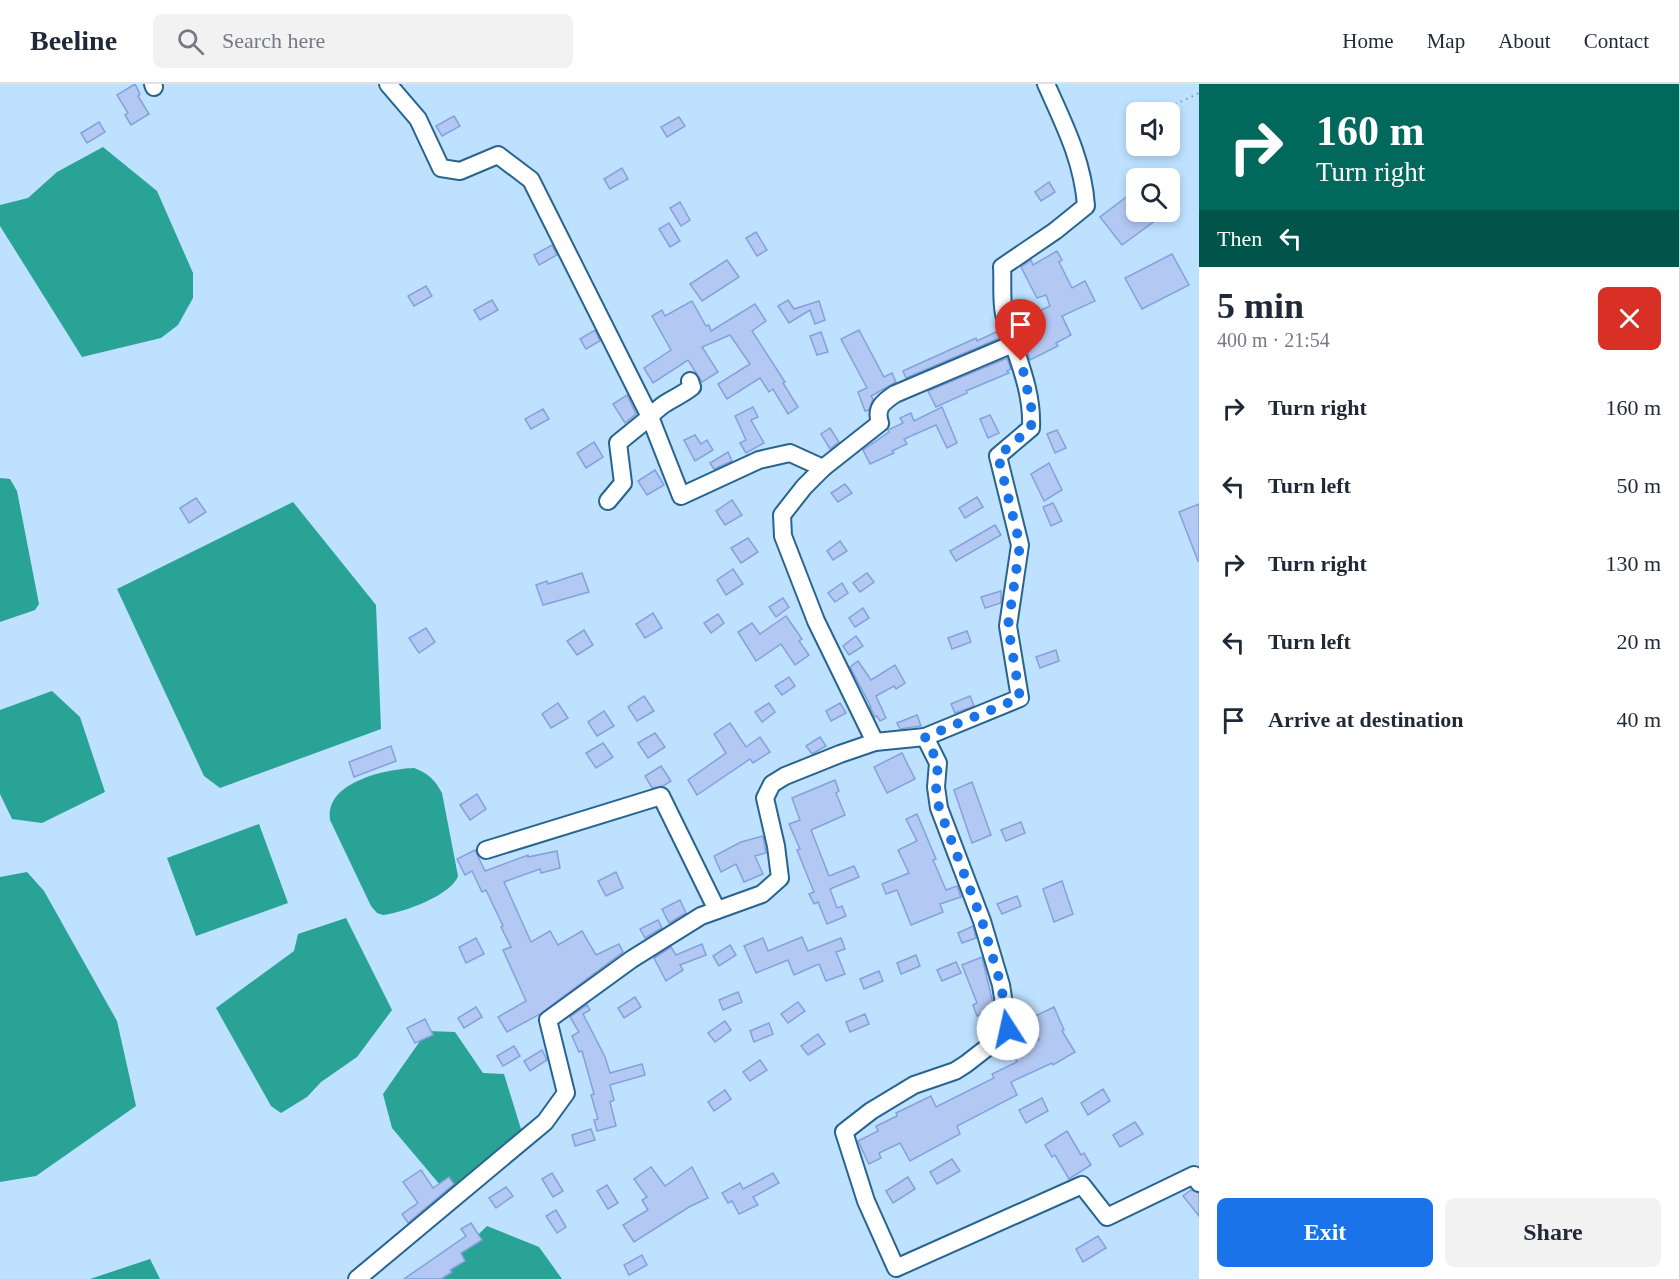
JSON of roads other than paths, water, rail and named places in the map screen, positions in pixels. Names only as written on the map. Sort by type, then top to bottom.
[{"type":"street","points":[[388,84],[418,119],[441,168],[460,171],[498,155],[531,180],[650,417],[681,496],[759,460],[790,453],[823,468]]},
{"type":"street","points":[[357,1279],[546,1122],[566,1093],[548,1020],[632,959],[701,916],[762,894],[780,878],[776,846],[765,798],[772,784],[784,776],[875,742],[925,737],[1020,698],[1008,626],[1020,545],[998,456],[1031,428],[1032,411],[1015,343],[1004,312],[1002,267],[1086,206],[1085,183],[1077,153],[1046,84]]},
{"type":"street","points":[[875,742],[825,643],[783,536],[782,515],[804,487],[823,468],[880,423],[878,416],[880,404],[895,394],[1015,343]]},
{"type":"street","points":[[608,501],[623,483],[618,443],[650,417],[659,406],[692,387],[690,381]]},
{"type":"street","points":[[925,737],[938,763],[936,787],[939,808],[982,921],[1001,985],[1008,1029],[1006,1033],[955,1071],[914,1085],[871,1111],[844,1132],[866,1201],[896,1268],[1082,1185],[1107,1217],[1194,1175],[1199,1183]]},
{"type":"street","points":[[486,850],[661,796],[717,910]]}]
